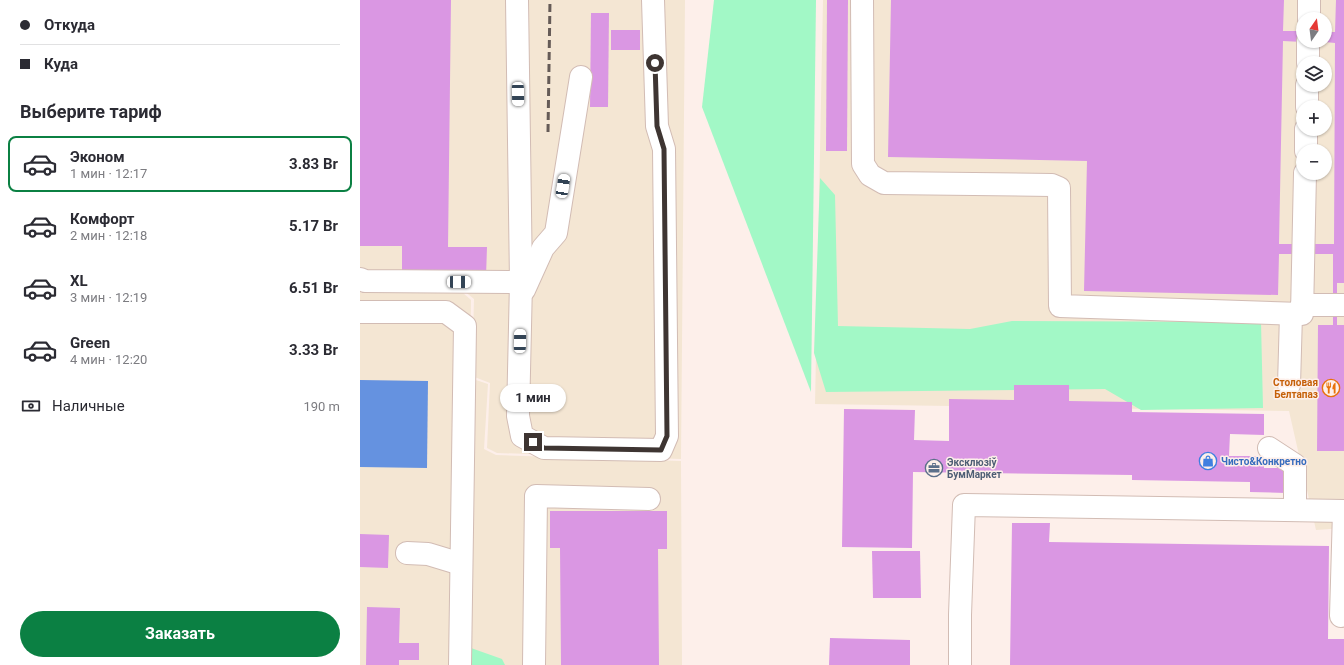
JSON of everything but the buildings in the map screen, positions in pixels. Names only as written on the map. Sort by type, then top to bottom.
[{"type":"lane","points":[[517,0],[521,289],[518,416],[522,436],[544,448],[661,450],[667,436],[664,149],[657,126],[653,0]]},
{"type":"lane","points":[[862,0],[863,164],[870,175],[884,183],[1052,185],[1059,188],[1060,306],[1297,309],[1344,305]]},
{"type":"lane","points":[[1309,0],[1309,12]]},
{"type":"lane","points":[[521,289],[543,248],[556,233],[581,77]]},
{"type":"lane","points":[[1289,385],[1297,309],[1305,180]]},
{"type":"lane","points":[[360,279],[365,281],[521,289]]},
{"type":"lane","points":[[360,312],[446,312],[465,326],[460,665]]},
{"type":"lane","points":[[1269,448],[1295,465],[1295,510]]},
{"type":"lane","points":[[534,665],[536,496],[649,499]]},
{"type":"lane","points":[[960,665],[964,505],[1344,511],[1341,616]]},
{"type":"lane","points":[[407,553],[428,554],[461,564]]},
{"type":"shaded area","points":[[360,0],[685,0],[681,459],[497,453],[487,448],[490,383],[472,376],[474,299],[463,290],[360,288]]},
{"type":"shaded area","points":[[823,0],[1344,0],[1344,528],[1316,530],[1289,411],[815,404]]},
{"type":"shaded area","points":[[360,292],[462,292],[471,300],[470,378],[488,384],[484,449],[496,455],[681,461],[682,665],[360,665]]},
{"type":"green space","points":[[714,0],[816,0],[811,392],[702,107]]},
{"type":"green space","points":[[820,178],[835,195],[838,326],[970,329],[1012,321],[1261,322],[1263,408],[1141,410],[1105,389],[826,392],[814,353]]},
{"type":"green space","points":[[471,648],[502,659],[505,665],[465,665]]},
{"type":"water","points":[[360,380],[428,381],[427,468],[360,467]]},
{"type":"railway","points":[[548,132],[550,0]]},
{"type":"place","name":"Столовая Белтапаз","points":[[1331,388]]},
{"type":"place","name":"Чисто&Конкретно","points":[[1208,461]]},
{"type":"place","name":"Эксклюзіў БумМаркет","points":[[934,468]]},
{"type":"route","points":[[533,442],[544,448],[661,450],[667,436],[664,149],[657,126],[655,63]]}]
